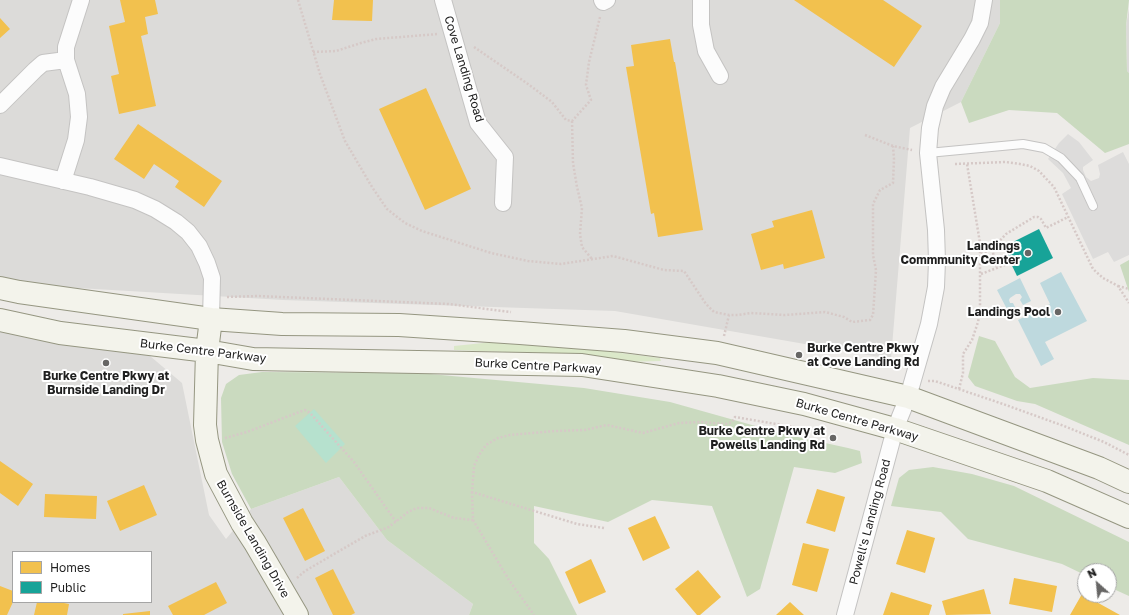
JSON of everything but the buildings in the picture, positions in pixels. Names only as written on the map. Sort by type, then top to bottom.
[{"type":"main road","points":[[0,288],[211,319],[282,324],[407,326],[520,333],[624,341],[717,354],[908,397],[1099,468],[1129,482]]},
{"type":"main road","name":"Burnside Landing Drive","points":[[211,319],[207,351],[205,425],[207,440],[216,474],[242,524],[255,543],[297,615]]},
{"type":"main road","name":"Burke Centre Parkway","points":[[0,320],[60,333],[207,351],[253,359],[582,366],[751,392],[804,404],[895,429],[1047,481],[1129,517]]},
{"type":"street","points":[[63,181],[76,140],[79,117],[77,94],[66,60],[66,46],[81,0]]},
{"type":"street","name":"Cove Landing Road","points":[[443,0],[478,123],[505,157],[503,203]]},
{"type":"street","points":[[701,0],[701,25],[706,52],[720,76]]},
{"type":"street","points":[[895,429],[908,397],[929,324],[936,287],[936,230],[928,153],[930,128],[935,106],[950,73],[972,39],[980,23],[984,0]]},
{"type":"street","points":[[0,105],[43,63],[66,60]]},
{"type":"street","points":[[0,166],[135,200],[171,218],[188,232],[199,246],[212,278],[211,319]]},
{"type":"street","name":"Powell's Landing Road","points":[[845,615],[895,429]]},
{"type":"lane","points":[[928,153],[1023,144],[1044,148],[1061,158],[1080,178],[1093,206]]},
{"type":"path","points":[[298,0],[318,69],[346,141],[387,210],[404,223],[422,231],[491,253],[528,261],[561,264],[613,256],[664,270],[684,271],[706,304],[714,312],[728,317],[751,313],[785,315],[825,312],[844,317],[852,322],[870,320],[873,315],[876,270],[873,255],[873,204],[880,190],[893,183],[893,146]]},
{"type":"path","points":[[592,259],[582,247],[580,234],[582,208],[573,163],[572,121],[591,100],[586,85],[589,62],[604,1]]},
{"type":"path","points":[[313,52],[336,51],[361,42],[376,39],[438,34],[453,35],[482,51],[528,84],[552,102],[566,120],[572,121]]},
{"type":"path","points":[[865,135],[893,146],[928,153],[958,164],[1000,162],[1030,166],[1039,171],[1054,186],[1093,269],[1103,278],[1118,286],[1129,289]]},
{"type":"path","points":[[959,389],[963,373],[964,354],[972,340],[978,322],[980,274],[979,260],[981,254],[967,164]]},
{"type":"path","points":[[981,254],[992,249],[1006,234],[1034,217],[1042,219],[1046,228],[1068,217]]},
{"type":"path","points":[[992,249],[997,268]]},
{"type":"path","points":[[980,274],[1010,263]]},
{"type":"path","points":[[1118,286],[1129,303]]},
{"type":"path","points":[[725,332],[728,317]]},
{"type":"path","points":[[222,438],[247,432],[305,410],[310,413],[354,462],[396,522]]},
{"type":"path","points":[[534,615],[509,580],[473,520],[472,492],[474,466],[486,445],[498,438],[510,435],[585,430],[607,425],[643,433],[660,430],[679,423],[700,422],[726,424],[732,422],[735,417],[823,432]]},
{"type":"path","points":[[472,492],[577,524],[604,528]]},
{"type":"path","points":[[294,581],[306,571],[329,557],[365,536],[389,527],[408,512],[417,508],[429,508],[454,518],[473,520]]},
{"type":"shaded area","points":[[0,0],[1000,0],[1000,23],[961,102],[910,128],[891,359],[615,311],[283,300],[26,285],[0,276]]},
{"type":"shaded area","points":[[1129,9],[1129,73],[1127,71],[1126,26]]},
{"type":"shaded area","points":[[1068,134],[1079,142],[1093,160],[1083,167],[1086,177],[1091,181],[1099,178],[1100,174],[1098,165],[1123,152],[1129,164],[1129,255],[1114,262],[1108,252],[1093,259],[1062,194],[1071,188],[1063,173],[1048,159],[1059,143]]},
{"type":"shaded area","points":[[0,326],[137,345],[182,383],[209,515],[226,539],[251,509],[339,477],[387,540],[473,604],[469,615],[0,615]]},
{"type":"green space","points":[[1000,0],[1129,0],[1126,26],[1127,71],[1129,73],[1129,144],[1105,153],[1057,113],[1009,110],[969,123],[961,102],[1000,23]]},
{"type":"green space","points":[[1129,260],[1129,292],[1120,265]]},
{"type":"green space","points":[[979,336],[995,341],[1015,377],[1030,388],[1093,378],[1129,380],[1129,445],[1035,404],[1017,401],[975,386],[968,377]]},
{"type":"green space","points":[[493,342],[590,349],[660,358],[661,361],[625,362],[532,353],[454,350],[454,346]]},
{"type":"green space","points":[[262,372],[419,373],[584,388],[670,402],[784,434],[860,451],[862,463],[835,473],[794,467],[760,589],[747,597],[712,506],[652,500],[608,522],[534,506],[534,543],[549,559],[577,615],[469,615],[473,604],[387,540],[339,477],[251,509],[232,474],[222,442],[221,398],[226,384],[239,375]]},
{"type":"green space","points":[[314,409],[345,444],[326,463],[295,426]]},
{"type":"green space","points":[[933,467],[972,474],[1014,486],[1129,542],[1129,596],[1117,591],[1117,563],[1077,563],[1077,571],[1062,564],[968,539],[941,512],[891,506],[899,478],[909,470]]},
{"type":"water","name":"Landings Pool","points":[[1061,272],[1087,321],[1045,342],[1054,359],[1041,366],[1018,320],[1050,304],[1040,283]]},
{"type":"water","points":[[1020,278],[1031,301],[1023,305],[1020,300],[1022,297],[1020,294],[1016,294],[1009,300],[1010,303],[1013,303],[1016,309],[1009,313],[997,290]]},
{"type":"place","name":"Landings Commmunity Center","points":[[1028,253]]},
{"type":"place","name":"Landings Pool","points":[[1058,312]]},
{"type":"place","name":"Burke Centre Pkwy at Cove Landing Rd","points":[[799,355]]},
{"type":"place","name":"Burke Centre Pkwy at Burnside Landing Dr","points":[[106,363]]},
{"type":"place","name":"Burke Centre Pkwy at Powells Landing Rd","points":[[833,438]]}]
